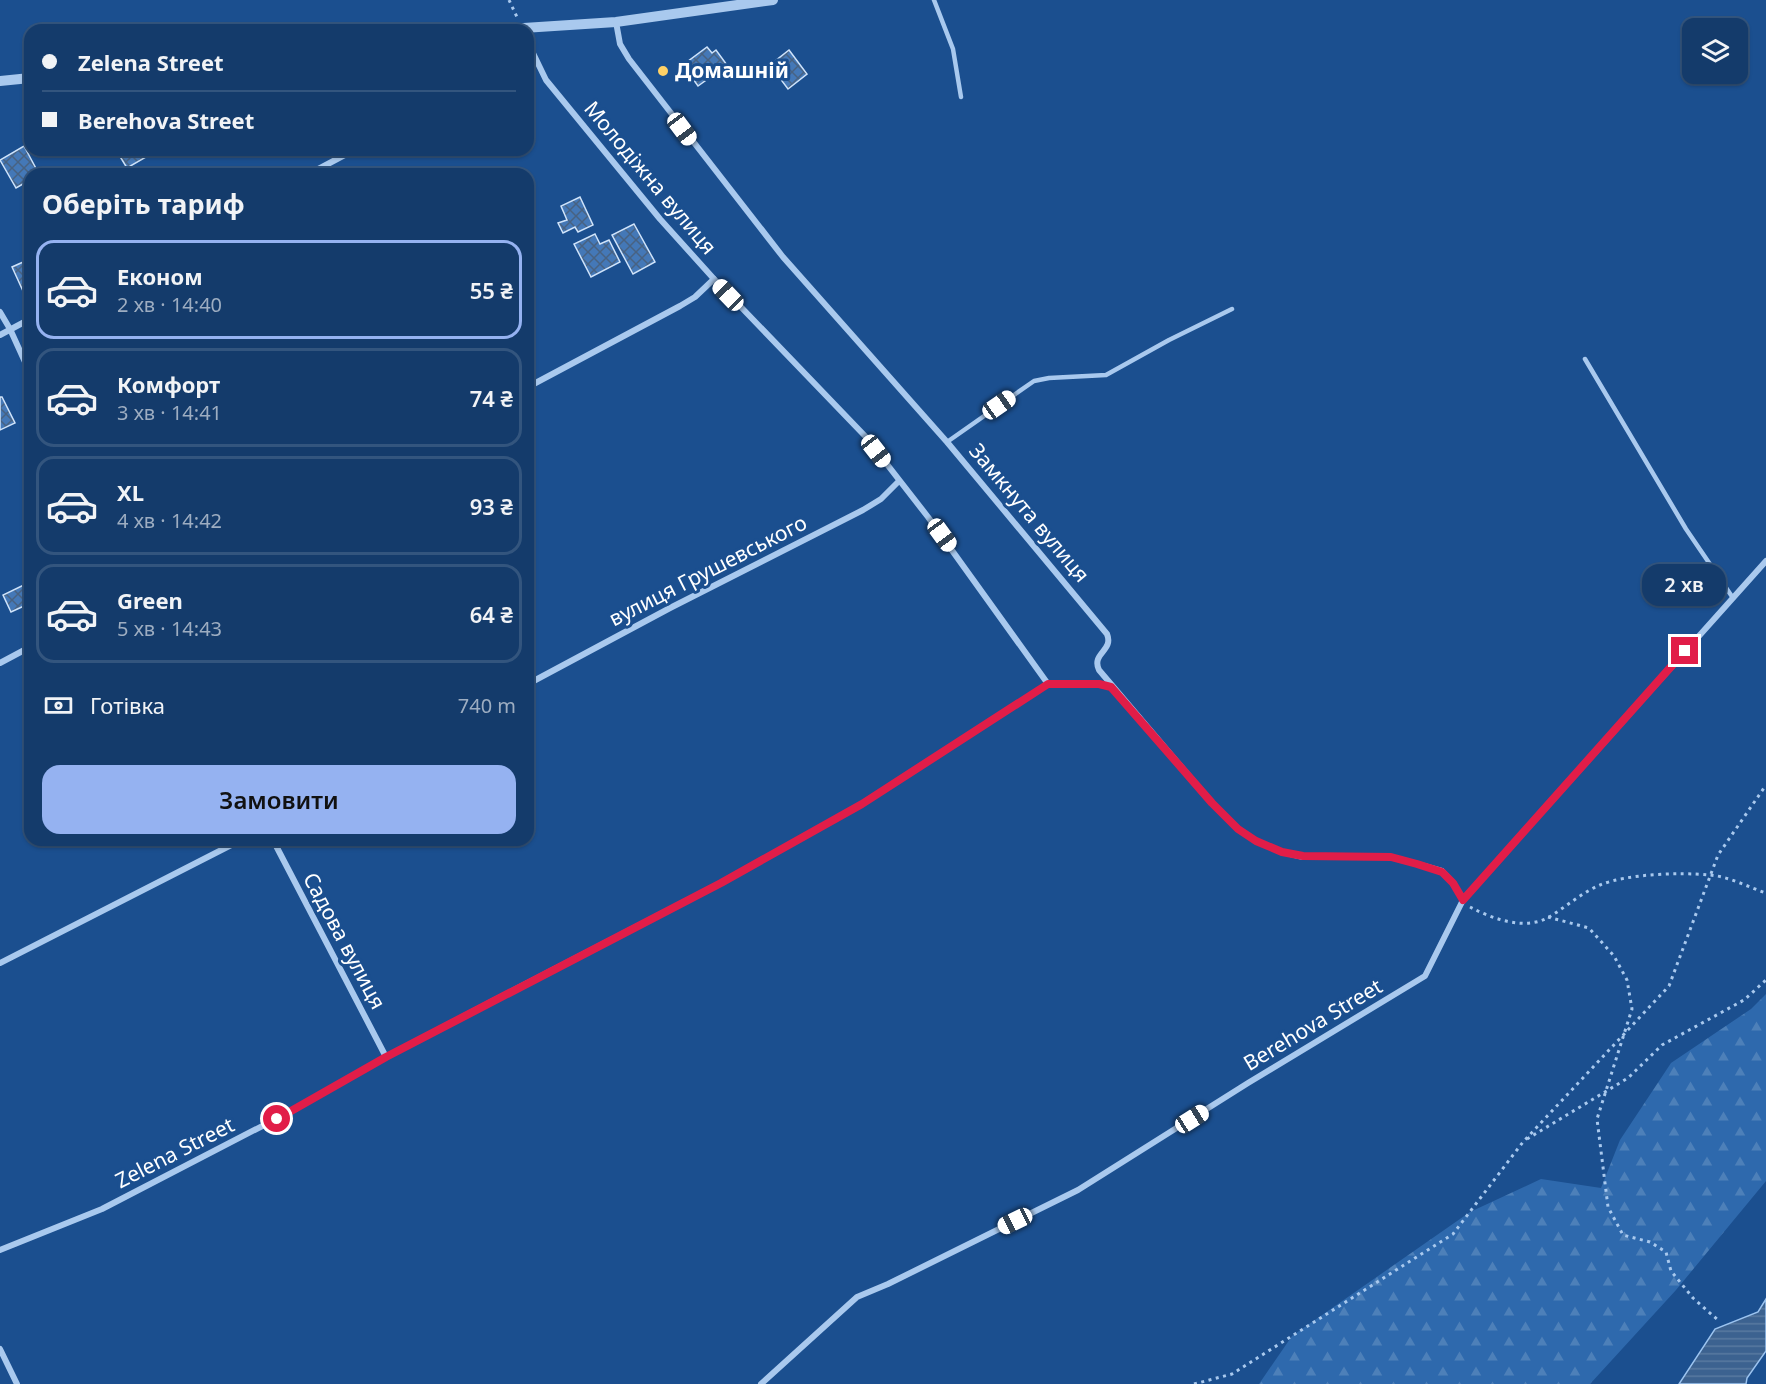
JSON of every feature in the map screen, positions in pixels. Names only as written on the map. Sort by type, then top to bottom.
[{"type":"street","points":[[534,27],[616,22],[773,0]]},
{"type":"street","name":"Замкнута вулиця","points":[[616,22],[620,44],[629,59],[790,265],[947,442],[1107,634],[1110,640],[1109,646],[1097,658],[1096,664],[1111,687],[1212,803],[1238,829],[1256,841],[1282,852],[1303,856],[1391,857],[1442,872],[1453,883],[1463,900]]},
{"type":"street","name":"Молодіжна вулиця","points":[[534,57],[546,80],[610,160],[714,279],[865,436],[935,526],[1048,684]]},
{"type":"street","points":[[0,81],[24,79]]},
{"type":"street","points":[[320,168],[343,156]]},
{"type":"street","points":[[534,384],[680,306],[695,297],[714,279]]},
{"type":"street","points":[[0,312],[24,360]]},
{"type":"street","points":[[0,335],[24,322]]},
{"type":"street","name":"вулиця Грушевського","points":[[534,681],[862,510],[881,499],[899,481]]},
{"type":"street","name":"Berehova Street","points":[[761,1384],[857,1297],[1078,1190],[1248,1083],[1425,976],[1463,900],[1766,561]]},
{"type":"street","points":[[0,663],[24,650]]},
{"type":"street","points":[[1048,684],[1099,684],[1111,687]]},
{"type":"street","name":"Zelena Street","points":[[0,1250],[102,1209],[297,1108],[386,1057],[721,883],[862,804],[1048,684]]},
{"type":"street","points":[[0,963],[229,846]]},
{"type":"street","name":"Садова вулиця","points":[[276,846],[386,1057]]},
{"type":"street","points":[[0,1348],[17,1384]]},
{"type":"lane","points":[[934,0],[953,49],[961,97]]},
{"type":"lane","points":[[947,442],[1034,381],[1106,375],[1232,309]]},
{"type":"lane","points":[[1585,359],[1686,528],[1733,598]]},
{"type":"path","points":[[509,0],[520,24]]},
{"type":"path","points":[[1194,1384],[1232,1374],[1453,1234],[1522,1142],[1669,986],[1718,855],[1766,785]]},
{"type":"path","points":[[1463,900],[1471,908],[1510,922],[1531,924],[1548,917],[1564,905],[1600,885],[1628,878],[1711,875],[1766,893]]},
{"type":"path","points":[[1548,917],[1589,928],[1614,956],[1627,980],[1632,1009],[1597,1119],[1608,1207],[1623,1235],[1650,1242],[1666,1252],[1671,1271],[1693,1298],[1719,1321]]},
{"type":"path","points":[[1522,1142],[1628,1078],[1662,1045],[1744,1000],[1766,980]]},
{"type":"green space","points":[[1766,994],[1766,1181],[1676,1290],[1590,1384],[1259,1384],[1292,1336],[1470,1212],[1541,1179],[1601,1188],[1620,1140],[1671,1063],[1751,1009]]},
{"type":"shaded area","points":[[1766,1299],[1766,1351],[1747,1378],[1746,1384],[1679,1384],[1715,1329],[1758,1312]]},
{"type":"building","points":[[707,47],[712,53],[716,50],[727,65],[698,86],[683,65]]},
{"type":"building","points":[[789,50],[807,74],[788,89],[770,65]]},
{"type":"building","points":[[24,146],[24,156],[29,156],[36,168],[24,168],[24,183],[16,188],[0,160]]},
{"type":"building","points":[[120,156],[148,156],[127,168]]},
{"type":"building","points":[[580,197],[593,225],[578,232],[575,227],[563,233],[558,223],[567,220],[561,206]]},
{"type":"building","points":[[634,224],[655,262],[633,274],[612,235]]},
{"type":"building","points":[[595,234],[600,244],[609,240],[620,262],[591,277],[574,244]]},
{"type":"building","points":[[24,262],[24,291],[23,291],[12,267]]},
{"type":"building","points":[[0,397],[15,423],[0,430]]},
{"type":"building","points":[[24,585],[24,606],[11,612],[3,595]]},
{"type":"place","name":"Домашній","points":[[663,71]]},
{"type":"route","points":[[277,1119],[386,1057],[721,883],[862,804],[1048,684],[1099,684],[1111,687],[1212,803],[1238,829],[1256,841],[1282,852],[1303,856],[1391,857],[1417,864],[1442,872],[1453,883],[1463,900],[1685,651]]}]
